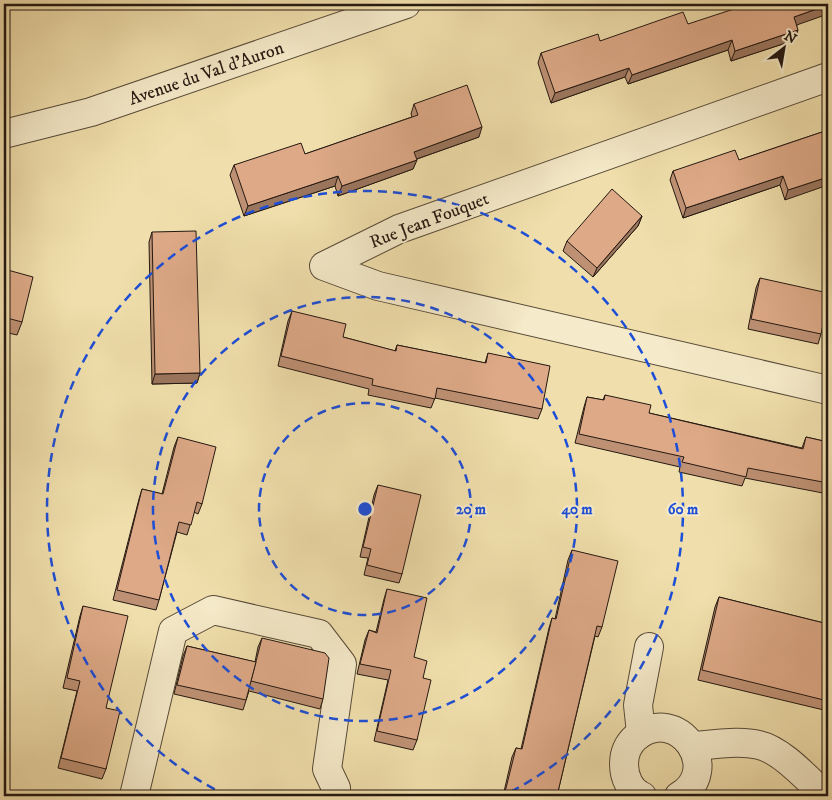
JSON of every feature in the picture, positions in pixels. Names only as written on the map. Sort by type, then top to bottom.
[{"type":"street","name":"Avenue du Val d'Auron","points":[[4,134],[91,112],[406,4]]},
{"type":"street","name":"Rue Jean Fouquet","points":[[828,77],[399,228],[324,266],[378,286],[828,390]]},
{"type":"street","points":[[134,796],[173,631],[213,610],[319,634],[342,664],[327,769],[336,788],[334,796]]},
{"type":"street","points":[[641,733],[638,705],[649,646]]},
{"type":"street","points":[[639,796],[630,786],[625,775],[624,762],[626,751],[632,741],[641,733],[652,729],[664,728],[676,731],[686,737],[693,746],[697,759],[697,771],[693,783],[680,796]]},
{"type":"street","points":[[693,746],[759,745],[774,752],[790,764],[826,796]]},
{"type":"building","points":[[749,4],[828,5],[794,17],[798,30],[735,51],[732,40],[632,75],[629,68],[555,93],[541,53],[598,34],[600,41],[683,12],[688,24]]},
{"type":"building","points":[[467,85],[482,127],[414,152],[417,160],[342,186],[338,176],[248,206],[234,165],[301,143],[305,154],[418,115],[414,104]]},
{"type":"building","points":[[828,130],[828,177],[788,190],[783,176],[686,208],[673,171],[735,150],[739,160]]},
{"type":"building","points":[[612,189],[642,216],[597,268],[567,241]]},
{"type":"building","points":[[196,231],[200,373],[155,374],[152,232]]},
{"type":"building","points":[[4,269],[33,277],[22,322],[7,318],[4,332]]},
{"type":"building","points":[[760,278],[828,293],[828,303],[821,334],[751,319]]},
{"type":"building","points":[[292,311],[346,324],[343,337],[396,351],[397,345],[486,363],[488,353],[550,366],[542,409],[437,388],[435,399],[372,385],[373,379],[281,356]]},
{"type":"building","points":[[605,395],[651,405],[649,413],[803,449],[806,437],[828,442],[828,483],[748,468],[746,477],[682,462],[684,457],[579,434],[587,397],[604,400]]},
{"type":"building","points":[[178,437],[216,447],[202,504],[197,502],[191,525],[179,522],[159,600],[117,590],[142,489],[163,494]]},
{"type":"building","points":[[378,485],[421,495],[402,574],[367,565],[371,549],[363,547]]},
{"type":"building","points":[[572,550],[618,561],[602,627],[597,626],[557,796],[504,796],[516,748],[522,749],[552,618],[556,619]]},
{"type":"building","points":[[387,589],[427,598],[414,657],[427,661],[423,678],[431,680],[417,740],[377,731],[391,670],[360,664],[369,630],[377,633]]},
{"type":"building","points":[[719,597],[828,624],[828,701],[702,670]]},
{"type":"building","points":[[83,606],[128,616],[106,708],[120,711],[106,769],[61,758],[80,681],[67,678]]},
{"type":"building","points":[[262,638],[325,653],[329,658],[323,699],[251,681]]},
{"type":"building","points":[[187,646],[256,662],[246,700],[177,685]]},
{"type":"building","points":[[30,792],[48,796],[29,796]]},
{"type":"building","points":[[763,792],[767,796],[758,796]]}]
